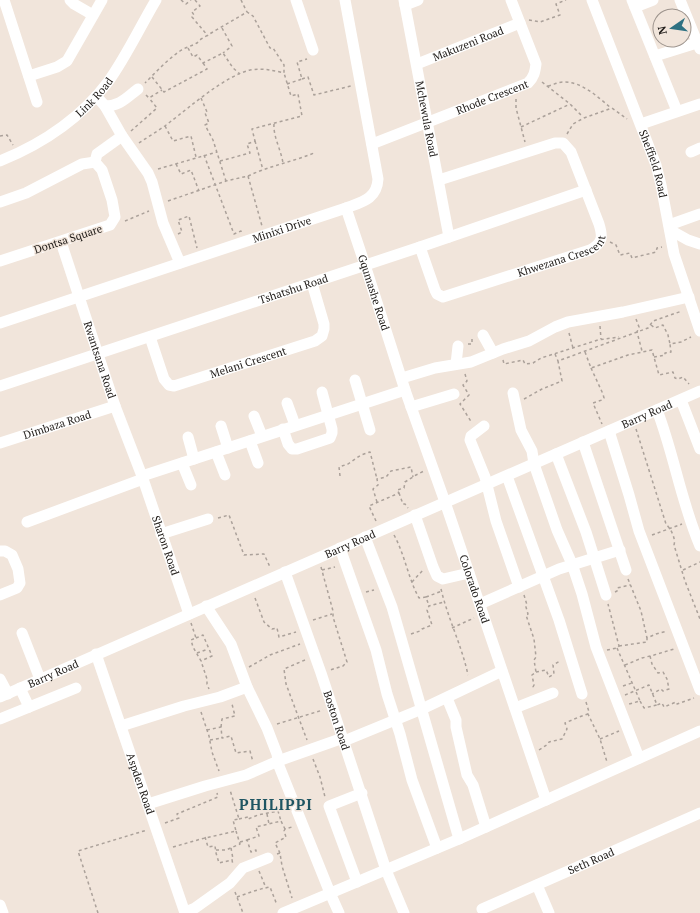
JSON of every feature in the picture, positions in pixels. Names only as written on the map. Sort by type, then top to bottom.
[{"type":"street","points":[[4,0],[37,102]]},
{"type":"street","points":[[70,0],[93,15]]},
{"type":"street","points":[[29,76],[57,67],[67,61],[102,0]]},
{"type":"street","name":"Link Road","points":[[0,161],[52,135],[72,120],[96,96],[118,68],[156,0]]},
{"type":"street","points":[[296,0],[313,50]]},
{"type":"street","name":"Minixi Drive","points":[[0,323],[264,236],[346,208],[369,198],[377,188],[378,179],[345,0]]},
{"type":"street","points":[[405,3],[418,0]]},
{"type":"street","name":"Rhode Crescent","points":[[372,144],[528,83],[533,78],[536,64],[511,0]]},
{"type":"street","name":"Sheffield Road","points":[[592,0],[656,165],[670,227],[672,244],[689,297],[698,333]]},
{"type":"street","points":[[653,0],[634,3],[678,111]]},
{"type":"street","points":[[655,56],[699,45],[680,0]]},
{"type":"street","name":"Mchewula Road","points":[[405,3],[449,237]]},
{"type":"street","name":"Makuzeni Road","points":[[416,64],[520,23]]},
{"type":"street","points":[[105,106],[114,106],[121,103],[138,89]]},
{"type":"street","points":[[96,96],[126,134],[131,148],[148,173],[169,238],[180,263]]},
{"type":"street","points":[[641,124],[700,104]]},
{"type":"street","points":[[0,202],[26,193],[82,164],[95,162],[97,154],[126,134]]},
{"type":"street","points":[[439,180],[555,143],[563,143]]},
{"type":"street","name":"Khwezana Crescent","points":[[420,247],[435,290],[443,297],[590,250],[597,246],[602,236],[599,224],[571,152],[563,143]]},
{"type":"street","name":"Dontsa Square","points":[[0,261],[110,225],[115,217],[112,200],[102,170],[95,162]]},
{"type":"street","name":"Tshatshu Road","points":[[0,386],[420,247],[586,190]]},
{"type":"street","name":"Gqumashe Road","points":[[346,208],[402,378]]},
{"type":"street","points":[[670,227],[700,214]]},
{"type":"street","points":[[670,227],[688,240],[700,244]]},
{"type":"street","name":"Rwantsana Road","points":[[61,242],[115,406],[142,478]]},
{"type":"street","name":"Melani Crescent","points":[[150,337],[164,379],[170,385],[174,386],[315,341],[322,336],[324,324],[312,283]]},
{"type":"street","points":[[402,378],[426,370],[459,364],[529,341],[568,322],[633,310],[689,297]]},
{"type":"street","points":[[483,334],[496,352]]},
{"type":"street","points":[[458,346],[459,364]]},
{"type":"street","name":"Colorado Road","points":[[402,378],[546,800]]},
{"type":"street","points":[[355,380],[370,430]]},
{"type":"street","points":[[27,522],[182,463],[405,390]]},
{"type":"street","points":[[283,429],[288,444],[292,449],[297,449],[330,438],[332,433],[322,392]]},
{"type":"street","name":"Barry Road","points":[[4,696],[96,654],[507,476],[681,400],[696,392]]},
{"type":"street","points":[[411,407],[454,394]]},
{"type":"street","points":[[514,398],[519,426],[532,451],[534,464],[560,539],[572,564],[582,594],[598,652],[626,728],[639,758]]},
{"type":"street","points":[[681,400],[700,449]]},
{"type":"street","points":[[287,402],[295,425]]},
{"type":"street","name":"Dimbaza Road","points":[[0,443],[115,406]]},
{"type":"street","points":[[657,410],[668,440],[700,546]]},
{"type":"street","points":[[254,416],[262,436]]},
{"type":"street","points":[[221,426],[228,448]]},
{"type":"street","points":[[481,428],[471,436],[470,440],[487,484],[495,516],[519,587]]},
{"type":"street","points":[[607,432],[642,541],[676,627],[699,694]]},
{"type":"street","points":[[188,437],[194,459]]},
{"type":"street","points":[[250,441],[258,463]]},
{"type":"street","points":[[583,442],[626,570]]},
{"type":"street","points":[[216,452],[225,475]]},
{"type":"street","points":[[556,454],[586,532],[606,595]]},
{"type":"street","points":[[182,463],[191,485]]},
{"type":"street","points":[[507,476],[559,620],[582,694]]},
{"type":"street","name":"Sharon Road","points":[[142,478],[189,614]]},
{"type":"street","points":[[413,516],[433,567],[439,578],[469,573]]},
{"type":"street","points":[[162,534],[208,519]]},
{"type":"street","points":[[365,537],[385,587],[401,636],[459,839]]},
{"type":"street","points":[[340,548],[376,650],[414,788],[437,848]]},
{"type":"street","points":[[481,609],[519,587],[543,576],[572,564],[620,550]]},
{"type":"street","points":[[0,552],[5,551],[12,555],[18,569],[20,586],[0,595]]},
{"type":"street","name":"Boston Road","points":[[285,572],[310,640],[362,793],[386,870],[404,913]]},
{"type":"street","points":[[206,606],[231,644],[247,687],[278,754],[279,766],[301,824],[339,913]]},
{"type":"street","points":[[22,633],[40,680]]},
{"type":"street","name":"Aspden Road","points":[[96,654],[185,912]]},
{"type":"street","points":[[148,804],[258,770],[309,750],[343,740],[422,709],[502,671]]},
{"type":"street","points":[[0,679],[4,696]]},
{"type":"street","points":[[121,726],[229,694],[247,687]]},
{"type":"street","points":[[20,688],[29,707]]},
{"type":"street","points":[[0,719],[76,688]]},
{"type":"street","points":[[515,708],[554,693]]},
{"type":"street","points":[[447,698],[456,720],[456,727],[467,775],[473,784],[486,827]]},
{"type":"street","points":[[281,911],[296,908],[459,839],[700,731]]},
{"type":"street","points":[[357,882],[329,806],[362,793]]},
{"type":"street","name":"Seth Road","points":[[482,910],[700,813]]},
{"type":"street","points":[[185,912],[195,908],[232,881],[243,868],[261,861]]},
{"type":"street","points":[[537,885],[549,913]]},
{"type":"street","points":[[0,905],[3,913]]},
{"type":"path","points":[[181,0],[186,4],[191,0]]},
{"type":"path","points":[[195,0],[200,6],[192,12],[194,15],[192,17],[208,36]]},
{"type":"path","points":[[241,0],[247,12],[253,16],[270,48],[273,48],[284,65],[284,73],[291,96],[298,94],[302,116],[252,129],[263,170]]},
{"type":"path","points":[[520,23],[528,20],[540,22],[560,15],[556,4],[566,0]]},
{"type":"path","points":[[126,134],[157,108],[149,98],[138,89],[183,48],[198,43],[201,39],[247,12]]},
{"type":"path","points":[[204,62],[223,53],[232,46],[221,27]]},
{"type":"path","points":[[149,98],[162,90],[164,92],[207,69],[204,62],[197,55],[193,57],[188,47]]},
{"type":"path","points":[[302,79],[297,62],[314,57],[313,50]]},
{"type":"path","points":[[223,53],[233,68],[240,74]]},
{"type":"path","points":[[131,148],[165,126],[201,98],[240,74],[250,70],[264,68],[284,73]]},
{"type":"path","points":[[152,77],[162,90]]},
{"type":"path","points":[[287,84],[308,77],[314,95],[361,84]]},
{"type":"path","points":[[533,78],[548,86],[584,118]]},
{"type":"path","points":[[548,86],[561,82],[572,82],[591,92],[632,123],[641,124]]},
{"type":"path","points":[[515,88],[516,108],[529,151]]},
{"type":"path","points":[[201,98],[207,112],[205,113],[209,123],[205,125],[213,140],[226,182]]},
{"type":"path","points":[[521,127],[570,104]]},
{"type":"path","points":[[563,143],[573,124],[584,118],[612,108]]},
{"type":"path","points":[[274,124],[275,137],[283,163]]},
{"type":"path","points":[[165,126],[173,142],[191,136],[196,157]]},
{"type":"path","points":[[0,136],[7,135],[18,153]]},
{"type":"path","points":[[220,161],[250,153],[247,144],[255,141]]},
{"type":"path","points":[[148,173],[185,162],[196,157],[217,152]]},
{"type":"path","points":[[110,225],[130,219],[158,206],[215,185],[248,176],[314,153]]},
{"type":"path","points":[[204,155],[234,234],[241,231],[245,242]]},
{"type":"path","points":[[176,164],[181,174],[191,170],[199,191]]},
{"type":"path","points":[[248,176],[264,236]]},
{"type":"path","points":[[169,238],[182,232],[178,220],[189,216],[200,256]]},
{"type":"path","points":[[600,242],[611,242],[616,245],[620,256],[630,253],[632,258],[656,252],[657,248],[672,244]]},
{"type":"path","points":[[558,361],[648,328],[653,321],[692,308]]},
{"type":"path","points":[[633,310],[639,327],[637,332],[642,351]]},
{"type":"path","points":[[568,322],[573,348]]},
{"type":"path","points":[[651,325],[654,328],[663,325],[668,335],[671,352],[654,357]]},
{"type":"path","points":[[670,344],[681,342],[698,333]]},
{"type":"path","points":[[458,346],[472,344],[472,337],[483,334]]},
{"type":"path","points":[[496,352],[504,364],[523,360],[525,364],[601,339],[621,338]]},
{"type":"path","points":[[580,346],[582,353]]},
{"type":"path","points":[[591,368],[642,351],[652,350],[659,375],[673,372],[674,378],[678,379],[683,377],[696,392]]},
{"type":"path","points":[[585,352],[603,394],[604,398],[602,400],[593,403],[607,432]]},
{"type":"path","points":[[514,398],[529,397],[542,389],[562,381],[556,354]]},
{"type":"path","points":[[459,364],[467,381],[463,385],[469,395],[460,404],[481,428]]},
{"type":"path","points":[[633,420],[666,524],[670,528],[685,581],[700,620]]},
{"type":"path","points":[[340,476],[340,467],[348,464],[361,455],[370,452],[378,485],[373,489],[377,502]]},
{"type":"path","points":[[377,479],[386,477],[391,472],[411,467],[413,477]]},
{"type":"path","points":[[413,516],[407,506],[403,504],[398,490],[404,488],[404,482],[433,468]]},
{"type":"path","points":[[399,493],[369,506],[403,555],[419,598],[442,591]]},
{"type":"path","points":[[208,519],[209,521],[229,515],[244,555],[264,554],[274,577]]},
{"type":"path","points":[[642,541],[655,533],[691,520]]},
{"type":"path","points":[[317,558],[322,570],[333,614],[332,616],[347,662],[343,666],[321,673]]},
{"type":"path","points":[[683,570],[700,562]]},
{"type":"path","points":[[322,570],[345,564]]},
{"type":"path","points":[[412,582],[421,571],[433,567]]},
{"type":"path","points":[[598,652],[631,643],[647,642],[641,611],[630,585],[626,570]]},
{"type":"path","points":[[439,578],[444,602],[452,628],[466,662],[470,687]]},
{"type":"path","points":[[619,646],[606,595],[617,591],[617,588],[630,585]]},
{"type":"path","points":[[251,587],[264,622],[272,629],[277,628],[279,637],[333,614]]},
{"type":"path","points":[[356,595],[385,587]]},
{"type":"path","points":[[519,587],[527,604],[526,607],[528,614],[526,615],[534,639],[536,657],[534,660],[536,672]]},
{"type":"path","points":[[401,636],[420,631],[432,625],[427,610],[429,606],[426,597]]},
{"type":"path","points":[[429,606],[444,602]]},
{"type":"path","points":[[452,628],[481,609]]},
{"type":"path","points":[[189,614],[196,638]]},
{"type":"path","points":[[647,638],[676,627]]},
{"type":"path","points":[[201,661],[212,656],[203,635],[191,640],[193,647],[201,661],[212,699]]},
{"type":"path","points":[[240,670],[255,664],[270,655],[310,640]]},
{"type":"path","points":[[625,666],[642,658],[683,646]]},
{"type":"path","points":[[617,648],[644,708],[662,703],[664,707],[676,702],[677,704],[699,694]]},
{"type":"path","points":[[197,653],[208,649]]},
{"type":"path","points":[[315,656],[284,668],[286,684],[329,806]]},
{"type":"path","points":[[537,700],[532,687],[534,685],[532,675],[536,672],[546,670],[549,677],[552,676],[554,674],[553,665],[571,656]]},
{"type":"path","points":[[650,656],[652,664],[658,673],[663,672],[665,675],[669,689],[663,691],[662,689],[652,694]]},
{"type":"path","points":[[617,703],[649,684],[656,705]]},
{"type":"path","points":[[222,738],[222,719],[234,716],[233,705],[229,694]]},
{"type":"path","points":[[582,694],[589,712],[588,714],[600,739],[607,759],[609,772]]},
{"type":"path","points":[[617,703],[640,701]]},
{"type":"path","points":[[98,913],[78,851],[156,827],[179,818],[177,814],[218,797],[221,776],[212,752],[210,740],[198,702]]},
{"type":"path","points":[[267,728],[332,707]]},
{"type":"path","points":[[531,755],[549,742],[562,739],[567,729],[565,724],[578,717],[588,714]]},
{"type":"path","points":[[207,730],[221,727]]},
{"type":"path","points":[[600,739],[626,728]]},
{"type":"path","points":[[210,740],[231,736],[236,753],[250,751],[254,765],[258,770]]},
{"type":"path","points":[[221,782],[239,818]]},
{"type":"path","points":[[240,842],[234,820],[278,811],[285,829],[284,831],[286,837],[275,843],[280,853],[282,866],[296,908]]},
{"type":"path","points":[[267,814],[269,824]]},
{"type":"path","points":[[216,850],[231,848],[240,844],[240,842],[259,836],[256,827],[281,821]]},
{"type":"path","points":[[285,829],[301,824]]},
{"type":"path","points":[[163,850],[205,837],[236,831]]},
{"type":"path","points":[[205,837],[208,847],[215,846],[219,863],[232,860]]},
{"type":"path","points":[[247,840],[251,852],[256,850],[261,861],[266,888]]},
{"type":"path","points":[[231,848],[233,859],[232,881],[243,913]]},
{"type":"path","points":[[261,861],[280,853]]},
{"type":"path","points":[[237,897],[270,887],[281,911]]},
{"type":"district","name":"PHILIPPI","points":[[276,804]]}]
